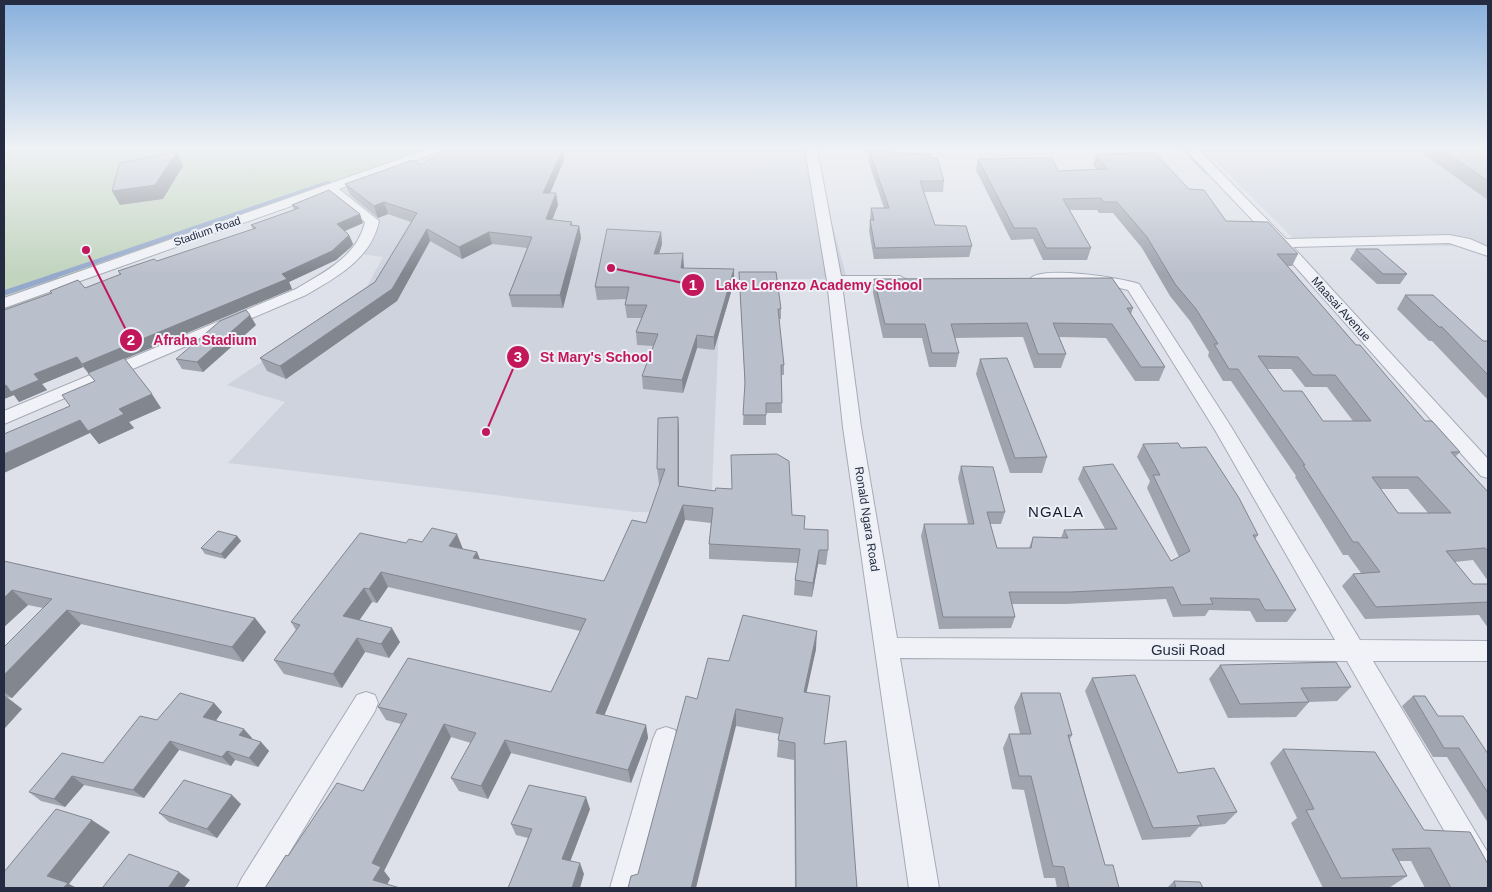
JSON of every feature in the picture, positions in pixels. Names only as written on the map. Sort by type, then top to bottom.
[{"type":"street","name":"Stadium Road","points":[[4,303],[323,191]]},
{"type":"street","points":[[4,418],[301,292],[337,270],[358,252],[371,234],[372,221],[333,191]]},
{"type":"street","name":"Ronald Ngara Road","points":[[818,191],[834,281],[852,428],[924,888]]},
{"type":"street","name":"Maasai Avenue","points":[[1231,191],[1282,244],[1488,471]]},
{"type":"street","points":[[1282,244],[1449,240],[1477,246],[1488,252]]},
{"type":"street","points":[[1021,279],[1099,278],[1118,280],[1134,287],[1224,429],[1488,880]]},
{"type":"street","points":[[834,281],[914,280]]},
{"type":"street","name":"Gusii Road","points":[[887,648],[1488,650]]},
{"type":"street","points":[[252,888],[366,703]]},
{"type":"street","points":[[625,888],[666,739]]},
{"type":"shaded area","points":[[335,191],[823,191],[847,279],[721,279],[711,512],[636,512],[228,463],[285,402],[227,385],[363,294],[383,257],[360,254],[375,234],[375,220]]},
{"type":"shaded area","points":[[1245,191],[1488,191],[1488,246],[1301,246]]},
{"type":"green space","points":[[4,191],[332,191],[4,310]]},
{"type":"building","points":[[330,191],[360,214],[337,224],[349,235],[332,251],[282,274],[287,279],[82,364],[77,357],[34,374],[39,380],[11,392],[6,385],[4,386],[4,310],[52,293],[50,291],[78,280],[85,288],[121,274],[118,271],[154,259],[157,261],[256,228],[251,225],[299,208],[292,205]]},
{"type":"building","points":[[354,191],[544,191],[543,193],[556,193],[546,219],[572,222],[570,225],[579,226],[560,295],[509,295],[532,237],[489,232],[459,247],[427,229],[392,289],[280,366],[260,358],[375,282],[417,213],[384,202],[374,206]]},
{"type":"building","points":[[883,191],[923,191],[935,225],[966,226],[972,246],[875,248],[870,220],[874,220],[871,208],[889,208]]},
{"type":"building","points":[[995,191],[1204,191],[1226,221],[1268,222],[1298,254],[1277,254],[1356,345],[1360,345],[1425,421],[1432,421],[1460,452],[1451,452],[1488,492],[1488,551],[1485,548],[1446,551],[1473,584],[1488,584],[1488,602],[1376,607],[1353,574],[1380,572],[1358,542],[1353,542],[1303,465],[1305,465],[1238,369],[1229,369],[1214,344],[1218,344],[1196,309],[1175,284],[1147,237],[1117,202],[1103,202],[1101,198],[1063,199],[1091,248],[1046,248],[1036,228],[1014,228]],"holes":[[[1258,356],[1298,357],[1313,375],[1335,375],[1371,421],[1323,421],[1302,391],[1283,391]],[[1372,477],[1418,477],[1451,513],[1398,513]]]},
{"type":"building","points":[[607,229],[661,232],[654,254],[683,253],[681,268],[734,269],[714,337],[697,335],[682,380],[642,376],[658,334],[636,332],[647,305],[625,305],[629,287],[595,287]]},
{"type":"building","points":[[1356,249],[1378,249],[1407,274],[1383,274]]},
{"type":"building","points":[[739,272],[776,272],[781,309],[778,309],[784,365],[781,365],[782,403],[766,403],[766,415],[743,415],[745,382]]},
{"type":"building","points":[[1112,278],[1133,308],[1127,308],[1165,367],[1141,367],[1112,324],[1053,323],[1066,354],[1038,354],[1027,323],[951,324],[959,353],[932,353],[925,324],[885,324],[874,279]]},
{"type":"building","points":[[1405,295],[1433,295],[1483,341],[1488,341],[1488,375],[1442,327],[1439,327]]},
{"type":"building","points":[[246,310],[250,315],[197,362],[176,359],[220,321]]},
{"type":"building","points":[[124,358],[152,394],[119,409],[124,414],[88,431],[80,420],[4,454],[4,434],[70,406],[62,395],[95,381],[88,373]]},
{"type":"building","points":[[1007,358],[1047,457],[1015,458],[980,359]]},
{"type":"building","points":[[678,417],[678,486],[715,491],[716,488],[732,489],[731,455],[777,454],[789,461],[792,515],[805,516],[804,529],[828,530],[828,550],[819,550],[813,583],[795,580],[800,549],[709,544],[713,508],[683,505],[596,713],[646,725],[628,770],[505,740],[481,786],[451,778],[476,733],[444,724],[372,863],[381,867],[373,880],[400,888],[265,888],[337,783],[363,791],[407,714],[378,707],[408,658],[551,692],[586,619],[381,572],[369,589],[364,588],[343,616],[392,628],[381,644],[357,638],[333,674],[274,660],[300,625],[291,622],[360,533],[406,543],[409,539],[422,542],[432,528],[457,534],[449,546],[477,552],[473,558],[604,581],[632,520],[646,523],[665,469],[657,469],[658,418]]},
{"type":"building","points":[[1178,443],[1181,448],[1206,447],[1239,498],[1258,535],[1253,535],[1296,610],[1265,610],[1259,599],[1210,598],[1213,604],[1181,605],[1173,587],[1071,592],[1009,592],[1015,617],[943,617],[924,524],[974,524],[961,466],[993,467],[1005,512],[987,512],[997,548],[1031,548],[1033,537],[1068,538],[1064,530],[1117,529],[1083,467],[1113,464],[1171,561],[1190,551],[1153,475],[1160,475],[1143,444]]},
{"type":"building","points":[[218,531],[237,536],[221,554],[201,548]]},
{"type":"building","points":[[4,561],[255,618],[232,647],[67,610],[4,675],[4,647],[52,599],[12,590],[4,598]]},
{"type":"building","points":[[743,615],[817,631],[804,692],[830,696],[824,744],[846,741],[857,888],[796,888],[795,743],[778,740],[783,718],[736,709],[691,888],[628,888],[631,876],[638,874],[686,696],[697,699],[708,658],[729,661]]},
{"type":"building","points":[[1336,662],[1351,687],[1301,688],[1309,702],[1240,704],[1220,665]]},
{"type":"building","points":[[1135,675],[1178,773],[1214,768],[1237,812],[1197,816],[1201,825],[1153,828],[1092,678]]},
{"type":"building","points":[[180,693],[214,703],[203,717],[244,729],[239,735],[261,742],[249,758],[227,751],[222,757],[170,741],[133,790],[72,776],[54,799],[29,792],[62,753],[103,763],[140,716],[157,720]]},
{"type":"building","points":[[1021,693],[1060,693],[1072,735],[1068,735],[1105,865],[1113,865],[1119,888],[1069,888],[1064,867],[1053,866],[1031,776],[1019,776],[1009,734],[1031,734]]},
{"type":"building","points":[[1413,696],[1425,696],[1438,716],[1463,716],[1488,754],[1488,793],[1459,748],[1444,748]]},
{"type":"building","points":[[1283,749],[1375,752],[1424,830],[1470,832],[1488,864],[1488,888],[1451,888],[1430,848],[1392,849],[1407,876],[1341,878],[1306,810],[1314,809]]},
{"type":"building","points":[[184,780],[232,795],[207,829],[159,813]]},
{"type":"building","points":[[529,785],[586,797],[562,859],[580,863],[572,888],[508,888],[532,829],[511,824]]},
{"type":"building","points":[[56,809],[92,820],[47,876],[68,883],[63,888],[4,888],[4,872]]},
{"type":"building","points":[[129,854],[179,872],[168,888],[103,887]]},
{"type":"building","points":[[1174,881],[1200,882],[1203,888],[1176,888]]},
{"type":"waterway","points":[[51,277],[306,191]]},
{"type":"waterway","points":[[4,293],[55,276]]},
{"type":"place","name":"Afraha Stadium","points":[[86,250]]},
{"type":"place","name":"Lake Lorenzo Academy School","points":[[611,268]]},
{"type":"place","name":"St Mary's School","points":[[486,432]]},
{"type":"district","name":"NGALA","points":[[1056,511]]}]
